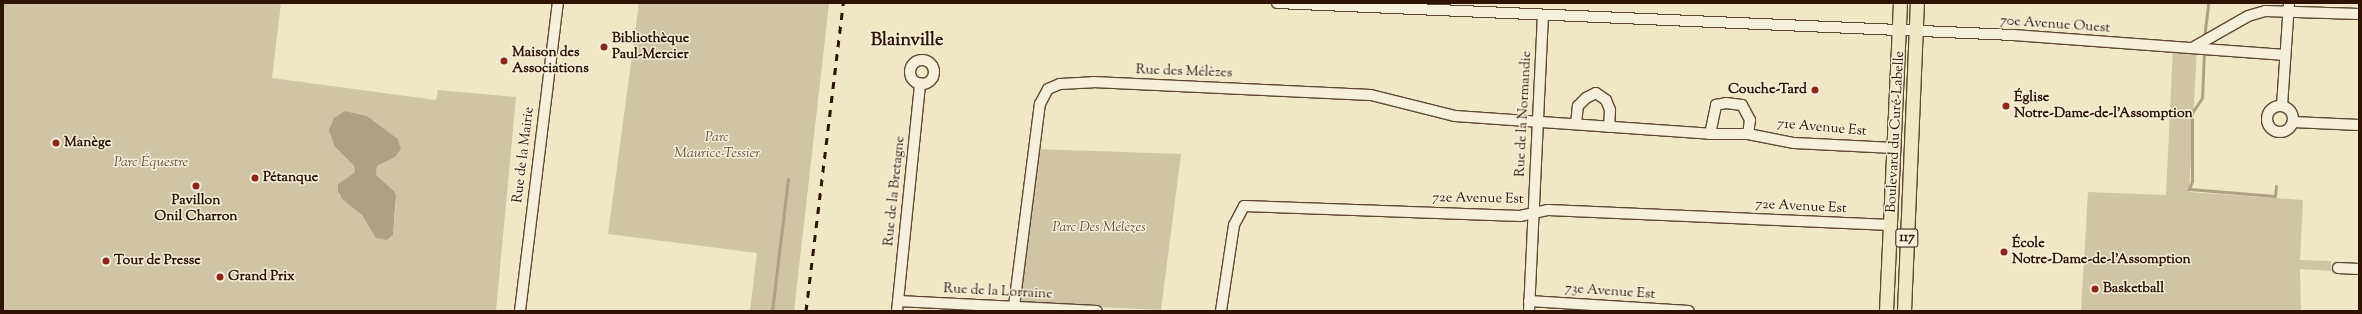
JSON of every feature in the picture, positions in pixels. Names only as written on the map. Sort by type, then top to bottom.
[{"type":"main road","name":"Boulevard du Curé-Labelle","points":[[1886,311],[1900,3]]},
{"type":"main road","name":"Boulevard du Curé-Labelle","points":[[1904,311],[1918,3]]},
{"type":"street","name":"Rue de la Mairie","points":[[520,311],[558,3]]},
{"type":"street","name":"70e Avenue Ouest","points":[[1277,3],[2018,36],[2285,55]]},
{"type":"street","points":[[2192,48],[2248,16],[2265,11],[2288,7],[2359,14]]},
{"type":"street","points":[[2282,106],[2288,7]]},
{"type":"street","name":"Rue de la Normandie","points":[[1529,306],[1543,15]]},
{"type":"street","name":"Rue des Mélèzes","points":[[1014,306],[1040,104],[1048,89],[1060,84],[1092,82],[1371,96],[1455,116],[1538,122]]},
{"type":"street","name":"Rue de la Bretagne","points":[[898,306],[920,83]]},
{"type":"street","points":[[1576,124],[1578,106],[1586,98],[1596,93],[1606,100],[1610,110],[1609,127]]},
{"type":"street","points":[[1710,134],[1716,105],[1726,102],[1742,105],[1750,120],[1748,134]]},
{"type":"street","points":[[2282,106],[2292,113],[2293,122],[2288,130],[2282,133],[2270,129],[2266,120],[2269,111],[2282,106]]},
{"type":"street","name":"71e Avenue Est","points":[[1538,122],[1710,134],[1748,134],[1794,143],[1894,148]]},
{"type":"street","points":[[2293,122],[2359,125]]},
{"type":"street","name":"72e Avenue Est","points":[[1221,311],[1234,225],[1244,206],[1520,216],[1548,210],[1891,225]]},
{"type":"street","points":[[2338,268],[2359,268]]},
{"type":"street","name":"Rue de la Lorraine","points":[[898,306],[1014,306],[1097,311]]},
{"type":"street","name":"73e Avenue Est","points":[[1529,306],[1689,311]]},
{"type":"green space","name":"Parc Équestre","points":[[3,3],[281,3],[272,78],[436,100],[438,90],[516,97],[496,311],[3,311]],"holes":[[[345,111],[367,116],[398,139],[401,149],[395,157],[377,166],[376,175],[394,191],[396,203],[393,235],[387,240],[371,230],[362,215],[339,196],[338,184],[355,172],[354,166],[335,147]]]},
{"type":"green space","name":"Parc Maurice-Tessier","points":[[639,3],[829,4],[794,311],[750,311],[757,253],[608,234]]},
{"type":"green space","points":[[2173,47],[2197,48],[2189,192],[2303,200],[2300,260],[2331,261],[2331,271],[2300,269],[2301,311],[2081,311],[2088,192],[2166,195]]},
{"type":"green space","name":"Parc Des Mélèzes","points":[[1037,149],[1181,154],[1161,310],[1017,303]]},
{"type":"shaded area","points":[[345,111],[367,116],[398,139],[401,149],[395,157],[377,166],[376,175],[394,191],[396,196],[393,235],[387,240],[376,238],[362,215],[342,199],[338,192],[338,184],[355,172],[354,166],[335,147],[329,130],[334,118]]},
{"type":"waterway","points":[[2204,38],[2208,3]]},
{"type":"waterway","points":[[2204,51],[2202,98],[2192,113],[2192,181],[2189,189],[2275,196],[2276,186]]},
{"type":"waterway","points":[[772,311],[788,179]]},
{"type":"railway","points":[[806,311],[843,3]]},
{"type":"place","name":"Bibliothèque Paul-Mercier","points":[[604,47]]},
{"type":"place","name":"Maison des Associations","points":[[504,61]]},
{"type":"place","name":"Couche-Tard","points":[[1815,90]]},
{"type":"place","name":"Église Notre-Dame-de-l'Assomption","points":[[2006,106]]},
{"type":"place","name":"Manège","points":[[56,143]]},
{"type":"place","name":"Pétanque","points":[[255,178]]},
{"type":"place","name":"Pavillon Onil Charron","points":[[196,186]]},
{"type":"place","name":"École Notre-Dame-de-l'Assomption","points":[[2004,252]]},
{"type":"place","name":"Tour de Presse","points":[[106,261]]},
{"type":"place","name":"Grand Prix","points":[[220,277]]},
{"type":"place","name":"Basketball","points":[[2095,289]]},
{"type":"district","name":"Blainville","points":[[907,41]]}]
